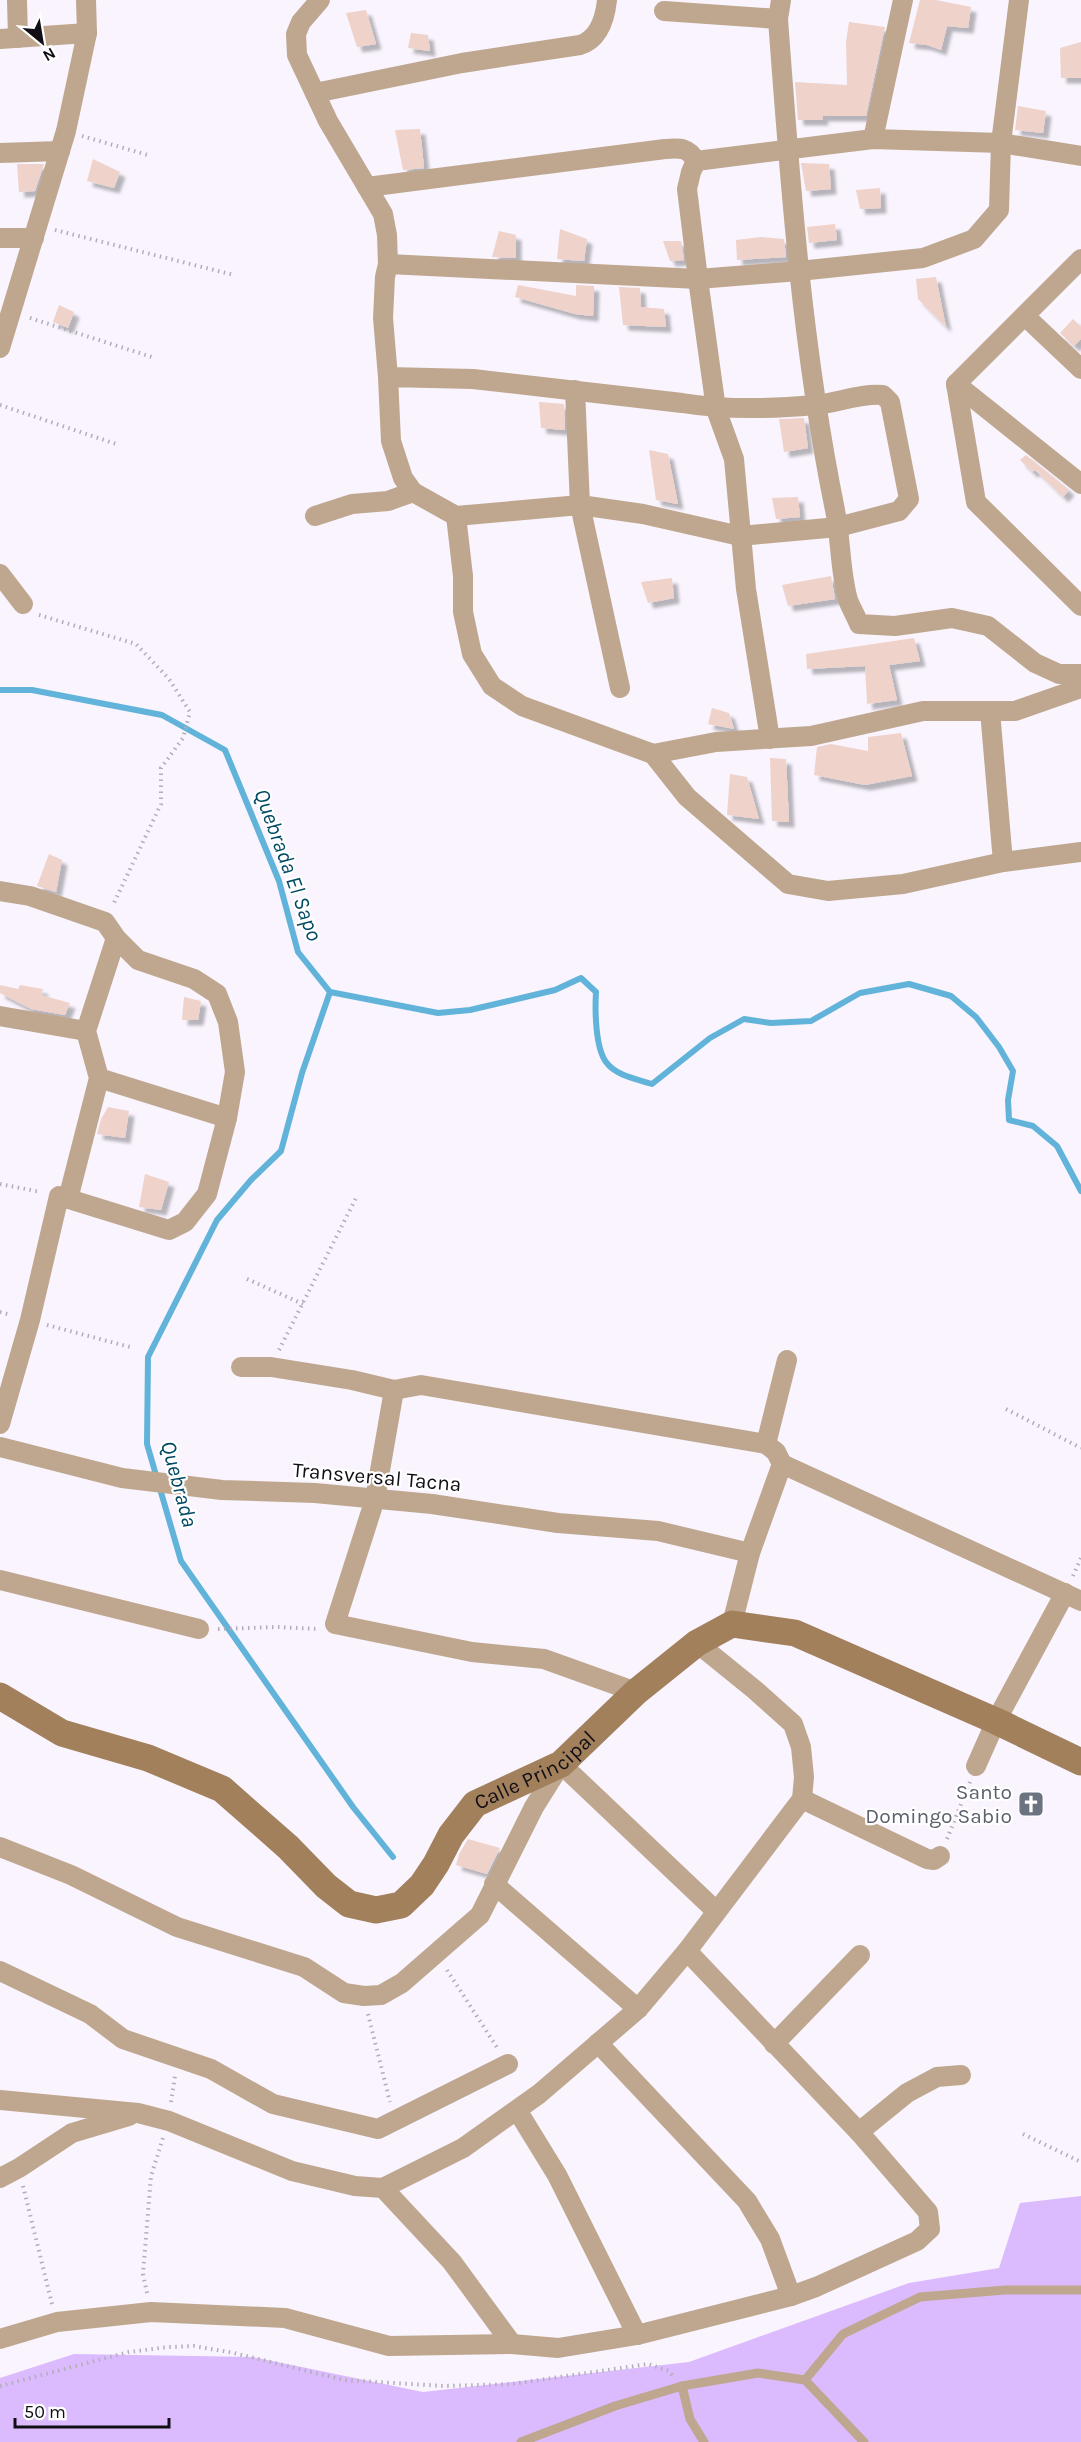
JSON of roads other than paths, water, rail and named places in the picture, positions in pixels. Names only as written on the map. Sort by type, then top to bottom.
[{"type":"street","points":[[17,0],[9,38],[87,33]]},
{"type":"street","points":[[1,338],[66,131],[87,33],[86,0]]},
{"type":"street","points":[[320,0],[308,12],[296,34],[297,55],[328,121],[383,214],[387,235],[388,264],[383,318],[391,441],[404,478],[413,492],[456,516],[580,505],[643,514],[740,536],[838,527],[899,512],[909,499],[890,402],[884,395],[873,394],[816,405],[716,409],[473,379],[388,377]]},
{"type":"street","points":[[315,93],[462,63],[580,45],[592,41],[599,30],[607,0]]},
{"type":"street","points":[[873,139],[903,0]]},
{"type":"street","points":[[388,264],[698,279],[923,258],[974,238],[999,210],[1001,143],[1019,0]]},
{"type":"street","points":[[664,11],[780,9],[787,148],[799,271],[816,405],[838,527],[848,600],[860,624],[895,626],[952,618],[988,626],[1035,663],[1059,674],[1081,674]]},
{"type":"street","points":[[696,161],[873,139],[1001,143],[1081,156]]},
{"type":"street","points":[[367,187],[665,149],[684,148],[691,152],[696,161]]},
{"type":"street","points":[[0,153],[60,151]]},
{"type":"street","points":[[696,161],[687,189],[698,279],[716,409],[734,459],[746,589],[770,739]]},
{"type":"street","points":[[0,238],[35,232]]},
{"type":"street","points":[[956,384],[1081,259]]},
{"type":"street","points":[[1025,316],[1081,369]]},
{"type":"street","points":[[956,384],[1077,473]]},
{"type":"street","points":[[956,384],[976,502],[1081,606]]},
{"type":"street","points":[[575,390],[580,505],[620,688]]},
{"type":"street","points":[[315,516],[352,504],[388,501],[413,492]]},
{"type":"street","points":[[456,516],[465,623],[472,654],[492,686],[522,706],[653,754],[716,742],[811,736],[923,711],[1015,711],[1081,687]]},
{"type":"street","points":[[0,574],[23,604]]},
{"type":"street","points":[[990,711],[1003,862]]},
{"type":"street","points":[[653,754],[687,797],[788,884],[828,891],[903,884],[1003,862],[1081,852]]},
{"type":"street","points":[[0,891],[30,896],[110,930],[138,960],[194,979],[217,994],[228,1022],[235,1072],[227,1118],[207,1194],[185,1222],[169,1230],[63,1197]]},
{"type":"street","points":[[0,1424],[63,1197],[99,1078],[86,1031],[110,930]]},
{"type":"street","points":[[0,1016],[86,1031]]},
{"type":"street","points":[[99,1078],[227,1118]]},
{"type":"street","points":[[766,1444],[787,1360]]},
{"type":"street","points":[[241,1367],[271,1367],[352,1380],[394,1390],[421,1385],[766,1444],[776,1452],[782,1464],[1073,1597],[996,1721],[976,1766]]},
{"type":"street","points":[[394,1390],[375,1500],[335,1624],[472,1652],[544,1659],[636,1692]]},
{"type":"street","name":"Transversal Tacna","points":[[0,1447],[122,1478],[222,1490],[315,1493],[432,1504],[558,1523],[658,1530],[750,1553]]},
{"type":"street","points":[[782,1464],[750,1553],[732,1624],[795,1633],[996,1721],[1081,1762]]},
{"type":"street","points":[[0,1580],[199,1629]]},
{"type":"street","name":"Calle Principal","points":[[0,1696],[62,1733],[148,1758],[222,1789],[333,1892],[349,1904],[376,1910],[401,1905],[422,1885],[436,1864],[450,1835],[475,1804],[561,1764],[636,1692],[697,1643],[732,1624]]},
{"type":"street","points":[[0,2100],[138,2113],[169,2121],[292,2171],[355,2186],[383,2188],[463,2148],[539,2094],[638,2009],[687,1951],[802,1799],[804,1777],[801,1747],[793,1724],[697,1643]]},
{"type":"street","points":[[0,1847],[71,1875],[177,1926],[304,1967],[344,1993],[364,1996],[381,1995],[402,1983],[480,1915],[534,1807],[561,1764],[716,1911]]},
{"type":"street","points":[[802,1799],[927,1859],[934,1860],[940,1856]]},
{"type":"street","points":[[494,1884],[638,2009]]},
{"type":"street","points":[[0,2339],[57,2322],[151,2312],[285,2318],[388,2346],[512,2344],[558,2348],[637,2335],[791,2296],[917,2241],[930,2229],[928,2212],[859,2132],[687,1951]]},
{"type":"street","points":[[774,2044],[860,1955]]},
{"type":"street","points":[[0,1971],[90,2014],[123,2039],[211,2069],[273,2104],[378,2128],[508,2064]]},
{"type":"street","points":[[598,2043],[747,2201],[770,2240],[791,2296]]},
{"type":"street","points":[[859,2132],[907,2093],[937,2077],[961,2075]]},
{"type":"street","points":[[517,2110],[557,2175],[637,2335]]},
{"type":"street","points":[[0,2178],[72,2133],[138,2113]]},
{"type":"street","points":[[383,2188],[452,2262],[512,2344]]},
{"type":"lane","points":[[805,2380],[843,2334],[920,2297],[1005,2290],[1081,2290]]},
{"type":"lane","points":[[521,2442],[615,2406],[682,2386],[758,2373],[805,2380],[864,2442]]},
{"type":"lane","points":[[682,2386],[690,2420],[704,2442]]},
{"type":"waterway","name":"Quebrada El Sapo","points":[[0,690],[32,690],[162,715],[225,750],[279,881],[298,952],[330,992],[438,1013],[470,1010],[555,990],[581,978],[596,992],[598,1038],[606,1062],[621,1074],[652,1084],[710,1038],[744,1019],[771,1023],[811,1021],[860,993],[909,984],[951,996],[976,1017],[999,1047],[1013,1071],[1008,1100],[1009,1120],[1033,1126],[1057,1146],[1081,1191]]},
{"type":"waterway","name":"Quebrada","points":[[330,992],[302,1073],[281,1151],[251,1180],[217,1220],[148,1357],[147,1444],[181,1561],[353,1807],[393,1857]]},
{"type":"place","name":"Santo Domingo Sabio","points":[[1031,1804]]}]
